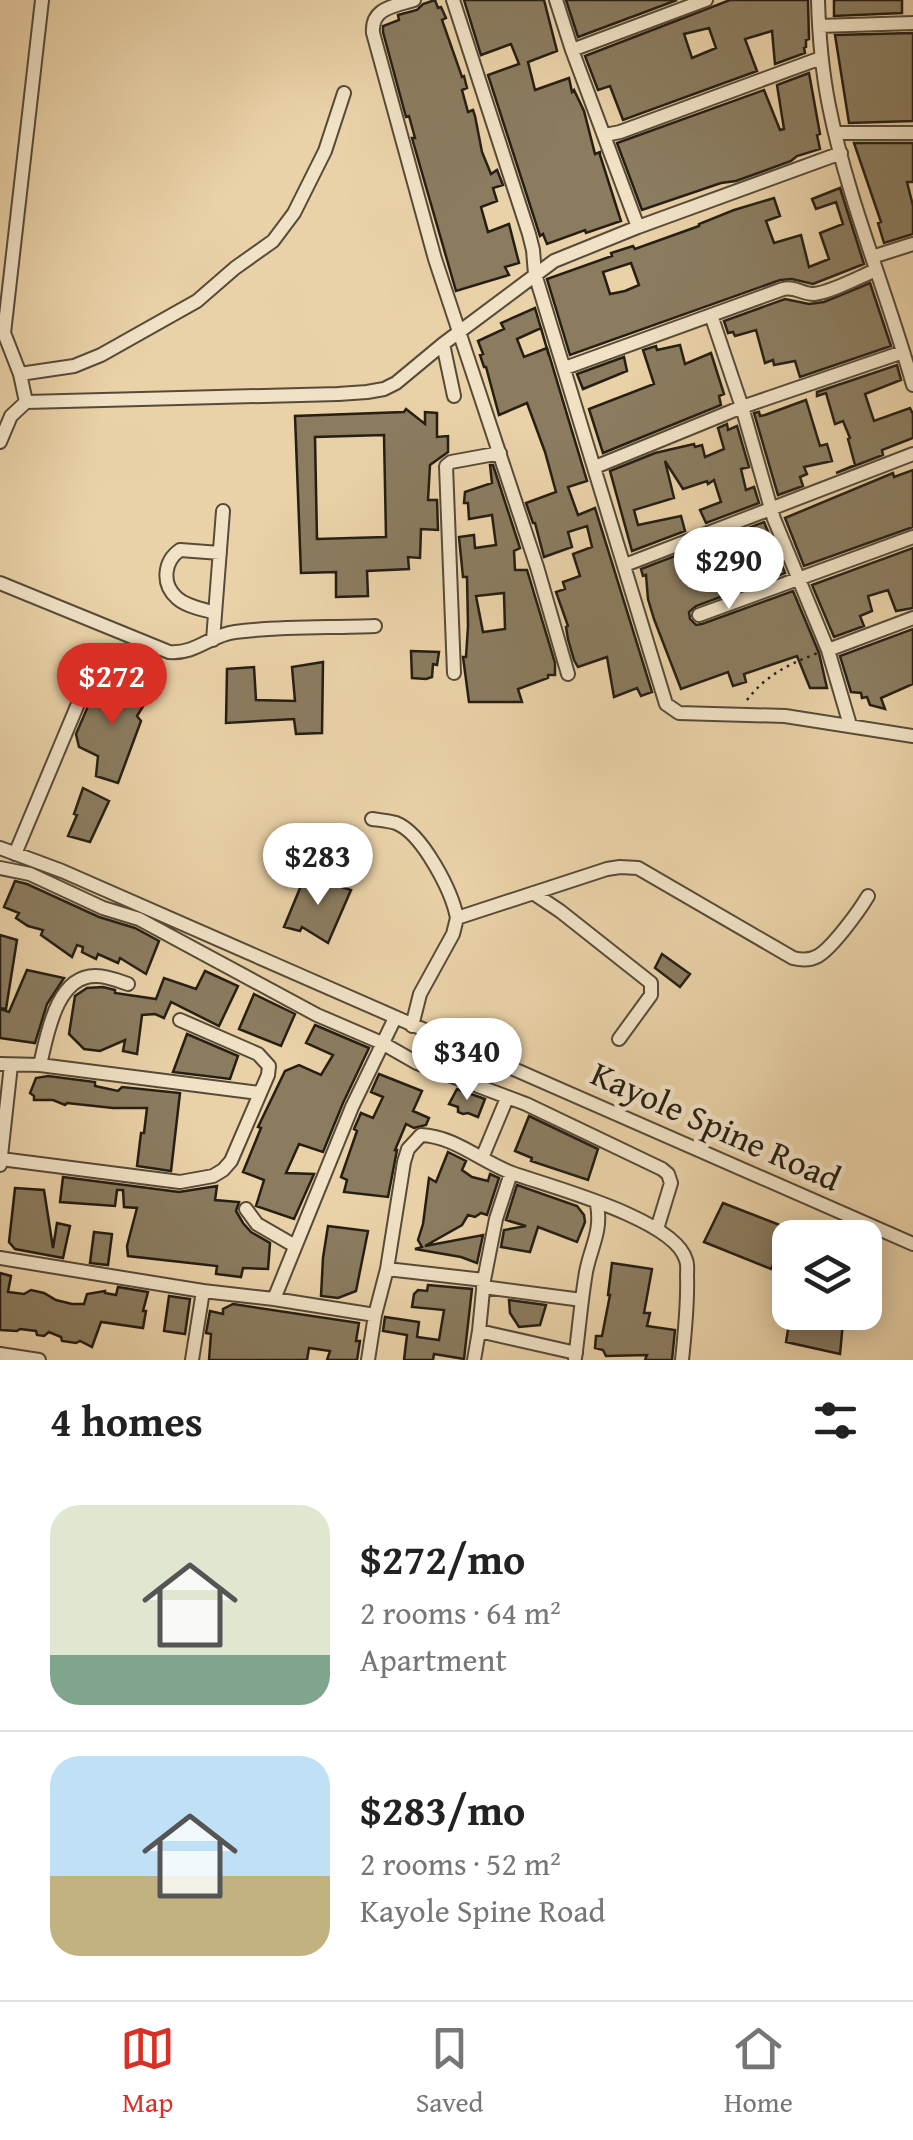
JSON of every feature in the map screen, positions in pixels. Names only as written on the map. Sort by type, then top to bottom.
[{"type":"street","points":[[26,402],[20,374],[2,332],[42,0]]},
{"type":"street","points":[[414,0],[381,10],[372,23],[372,33],[435,259],[538,567],[568,674]]},
{"type":"street","points":[[454,0],[529,234],[535,274],[666,704],[679,713],[785,716],[913,736]]},
{"type":"street","points":[[556,0],[638,228]]},
{"type":"street","points":[[572,50],[706,0]]},
{"type":"street","points":[[818,0],[821,58],[830,111],[913,385]]},
{"type":"street","points":[[819,26],[913,23]]},
{"type":"street","points":[[605,135],[821,58]]},
{"type":"street","points":[[20,374],[74,366],[100,355],[197,301],[273,241],[294,213],[325,151],[344,94]]},
{"type":"street","points":[[836,133],[913,133]]},
{"type":"street","points":[[0,442],[11,416],[26,402],[384,389],[554,261],[841,154]]},
{"type":"street","points":[[566,368],[790,287],[809,294],[819,293],[913,244]]},
{"type":"street","points":[[711,315],[774,519],[828,650],[850,726]]},
{"type":"street","points":[[443,344],[454,396]]},
{"type":"street","points":[[596,467],[742,408],[908,359]]},
{"type":"street","points":[[454,674],[446,466],[500,454]]},
{"type":"street","points":[[624,564],[913,454]]},
{"type":"street","points":[[213,640],[223,511]]},
{"type":"street","points":[[699,615],[913,537]]},
{"type":"street","points":[[215,613],[175,597],[166,581],[166,570],[171,556],[180,550],[220,552]]},
{"type":"street","points":[[0,583],[169,652],[183,653],[231,632],[375,626]]},
{"type":"street","points":[[828,650],[913,618]]},
{"type":"street","points":[[15,854],[93,668]]},
{"type":"street","points":[[372,819],[399,824],[413,838],[439,870],[457,918],[453,934],[420,994],[412,1026]]},
{"type":"street","name":"Kayole Spine Road","points":[[0,848],[913,1244]]},
{"type":"street","points":[[0,868],[30,874],[103,908],[139,919],[417,1063],[526,1104],[662,1169],[670,1182],[657,1229]]},
{"type":"street","points":[[457,918],[607,870],[638,868],[737,927],[802,960],[818,956],[868,896]]},
{"type":"street","points":[[533,893],[652,983],[651,994],[619,1040]]},
{"type":"street","points":[[103,908],[112,894]]},
{"type":"street","points":[[40,1065],[61,996],[70,986],[97,976],[128,984]]},
{"type":"street","points":[[274,1298],[345,1123],[395,1018]]},
{"type":"street","points":[[180,1020],[258,1054],[269,1066],[268,1075],[231,1161],[224,1170],[180,1182],[0,1162],[5,1064],[259,1093]]},
{"type":"street","points":[[482,1158],[508,1098]]},
{"type":"street","points":[[368,1360],[408,1149],[421,1135],[428,1135],[671,1237],[686,1259],[688,1306],[682,1360]]},
{"type":"street","points":[[474,1360],[496,1219],[511,1173]]},
{"type":"street","points":[[478,1331],[575,1357],[586,1270],[599,1232],[596,1204]]},
{"type":"street","points":[[246,1209],[257,1224],[295,1246]]},
{"type":"street","points":[[0,1258],[375,1315]]},
{"type":"street","points":[[387,1269],[582,1300]]},
{"type":"street","points":[[192,1360],[203,1291]]},
{"type":"street","points":[[0,1354],[39,1360]]},
{"type":"path","points":[[737,713],[758,686],[781,668],[828,650]]},
{"type":"building","points":[[435,0],[446,18],[442,20],[464,76],[467,88],[462,90],[468,112],[473,110],[475,116],[482,152],[491,174],[497,170],[503,185],[493,188],[497,201],[481,207],[488,232],[509,224],[519,263],[505,267],[509,275],[456,291],[383,32],[383,26],[399,20],[398,15]]},
{"type":"building","points":[[464,0],[544,0],[557,51],[528,62],[535,90],[569,78],[572,92],[584,111],[595,154],[600,152],[621,221],[547,244],[543,234],[540,236],[488,75],[519,64],[511,44],[481,55]]},
{"type":"building","points":[[566,0],[677,0],[578,37]]},
{"type":"building","points":[[730,0],[808,0],[809,39],[805,53],[775,64],[772,31],[745,39],[757,71],[623,120],[610,86],[598,90],[585,56]],"holes":[[[709,28],[716,48],[692,58],[684,34]]]},
{"type":"building","points":[[834,0],[902,0],[902,13],[834,16]]},
{"type":"building","points":[[913,33],[913,121],[849,123],[835,35]]},
{"type":"building","points":[[809,73],[820,149],[736,181],[642,210],[617,143],[764,90],[780,130],[784,129],[777,85]]},
{"type":"building","points":[[854,143],[913,143],[913,182],[907,182],[913,206],[913,234],[884,243],[878,223],[881,222]]},
{"type":"building","points":[[840,188],[864,264],[813,284],[780,280],[570,355],[547,279],[774,198],[780,216],[766,221],[774,243],[801,235],[809,267],[829,259],[820,233],[843,224],[836,202],[816,209],[812,199]],"holes":[[[631,263],[639,285],[610,294],[603,272]]]},
{"type":"building","points":[[870,283],[891,346],[800,377],[795,361],[765,363],[756,330],[735,336],[728,333],[724,321],[785,299],[809,304],[824,302]]},
{"type":"building","points":[[535,308],[541,328],[517,339],[524,357],[547,348],[587,481],[568,487],[578,515],[595,508],[652,692],[641,696],[637,688],[614,697],[607,657],[578,667],[574,660],[556,592],[565,589],[563,582],[580,576],[573,554],[592,547],[587,526],[568,532],[572,547],[544,557],[526,503],[556,492],[545,452],[527,403],[499,415],[480,355],[483,354],[478,341],[504,329],[501,323]]},
{"type":"building","points":[[680,345],[685,364],[711,353],[724,394],[719,396],[721,405],[603,453],[589,409],[654,384],[643,350]]},
{"type":"building","points":[[624,357],[627,371],[583,389],[577,374]]},
{"type":"building","points":[[897,365],[901,380],[865,394],[874,421],[910,408],[913,438],[882,450],[883,455],[836,473],[855,465],[850,438],[843,421],[835,424],[826,393],[817,396],[817,392]]},
{"type":"building","points":[[806,400],[820,446],[827,444],[832,461],[804,467],[807,474],[800,477],[803,486],[778,495],[754,413],[765,415]]},
{"type":"building","points":[[406,409],[425,424],[425,412],[437,413],[437,437],[448,436],[448,452],[430,465],[428,500],[437,500],[438,530],[421,529],[420,558],[408,557],[409,569],[367,571],[368,596],[336,597],[336,572],[301,573],[295,416]],"holes":[[[384,435],[386,537],[317,539],[315,437]]]},
{"type":"building","points":[[727,424],[728,430],[737,426],[749,467],[741,469],[746,490],[754,487],[759,503],[706,523],[700,510],[721,502],[714,480],[683,489],[665,461],[674,498],[634,510],[638,525],[681,516],[685,531],[632,551],[610,471],[655,453],[694,444],[702,445],[705,457],[724,449],[718,428]]},
{"type":"building","points":[[490,465],[520,548],[514,551],[515,570],[527,570],[555,663],[555,675],[518,689],[522,702],[469,702],[463,657],[468,626],[467,577],[463,577],[459,537],[474,535],[475,548],[496,545],[492,515],[469,519],[468,503],[464,503],[465,492],[492,483]],"holes":[[[504,593],[505,629],[483,632],[476,596]]]},
{"type":"building","points":[[913,470],[913,527],[804,566],[785,518],[893,473],[894,477]]},
{"type":"building","points":[[764,522],[785,573],[696,606],[689,612],[690,619],[696,625],[702,624],[793,591],[819,653],[827,688],[810,688],[797,656],[744,674],[746,682],[733,686],[728,672],[681,689],[654,619],[646,575],[641,569]]},
{"type":"building","points":[[913,548],[913,608],[896,611],[888,590],[868,596],[872,611],[860,616],[864,626],[834,637],[812,585]]},
{"type":"building","points":[[913,629],[913,684],[881,698],[885,709],[870,705],[861,693],[851,692],[840,656]]},
{"type":"building","points":[[411,651],[439,652],[432,677],[412,678]]},
{"type":"building","points":[[323,662],[322,733],[296,734],[294,719],[226,723],[227,669],[254,667],[256,700],[295,701],[292,667]]},
{"type":"building","points":[[118,681],[152,692],[137,716],[141,721],[118,783],[96,776],[98,756],[79,747],[76,734],[95,690],[110,696]]},
{"type":"building","points":[[83,788],[109,801],[90,842],[68,836]]},
{"type":"building","points":[[305,876],[351,890],[328,943],[302,927],[300,931],[284,927]]},
{"type":"building","points":[[15,881],[159,941],[146,974],[120,958],[118,963],[98,954],[96,959],[77,945],[72,957],[41,935],[43,930],[16,918],[19,913],[4,907]]},
{"type":"building","points":[[0,935],[17,940],[6,1009],[0,1008]]},
{"type":"building","points":[[662,954],[690,974],[680,987],[655,968]]},
{"type":"building","points":[[27,970],[64,978],[47,1004],[35,1043],[0,1038],[0,1009],[9,1012]]},
{"type":"building","points":[[205,971],[238,986],[219,1026],[171,1002],[164,1018],[142,1015],[137,1054],[123,1051],[125,1040],[100,1051],[84,1049],[69,1034],[75,996],[87,988],[103,987],[115,993],[156,999],[164,978],[196,989]]},
{"type":"building","points":[[254,994],[295,1014],[281,1046],[239,1029]]},
{"type":"building","points":[[315,1025],[369,1048],[323,1152],[299,1144],[286,1173],[314,1174],[294,1219],[256,1206],[264,1180],[243,1172],[261,1128],[258,1127],[285,1071],[299,1065],[321,1075],[333,1055],[306,1043]]},
{"type":"building","points":[[187,1034],[238,1056],[230,1079],[173,1072]]},
{"type":"building","points":[[379,1074],[422,1091],[413,1111],[429,1118],[426,1125],[414,1128],[406,1124],[395,1150],[388,1197],[344,1192],[347,1180],[341,1177],[361,1113],[373,1118],[383,1097],[371,1092]]},
{"type":"building","points":[[36,1078],[95,1082],[95,1086],[118,1091],[122,1087],[180,1093],[171,1171],[137,1166],[147,1108],[34,1100],[30,1093]]},
{"type":"building","points":[[457,1089],[485,1099],[478,1117],[458,1112],[458,1107],[449,1104]]},
{"type":"building","points":[[529,1116],[598,1149],[588,1180],[531,1161],[532,1158],[515,1151]]},
{"type":"building","points":[[448,1152],[466,1161],[462,1170],[472,1177],[488,1181],[490,1174],[499,1178],[487,1215],[468,1215],[462,1225],[425,1246],[483,1235],[477,1263],[415,1249],[422,1247],[418,1240],[429,1178],[436,1182]]},
{"type":"building","points":[[63,1177],[179,1192],[217,1186],[215,1200],[239,1202],[236,1211],[243,1223],[270,1243],[268,1269],[243,1268],[241,1277],[216,1274],[217,1266],[128,1256],[137,1208],[124,1207],[123,1190],[117,1190],[115,1206],[60,1202]]},
{"type":"building","points":[[517,1185],[577,1206],[585,1222],[577,1242],[538,1227],[530,1252],[501,1247],[504,1230],[526,1226],[506,1220]]},
{"type":"building","points":[[15,1188],[44,1190],[53,1248],[57,1223],[70,1226],[63,1258],[15,1249],[9,1242]]},
{"type":"building","points":[[723,1203],[772,1222],[772,1267],[771,1269],[704,1242]]},
{"type":"building","points":[[328,1226],[368,1231],[356,1291],[338,1298],[321,1296]]},
{"type":"building","points":[[94,1232],[112,1234],[108,1265],[90,1263]]},
{"type":"building","points":[[612,1263],[652,1269],[644,1313],[650,1313],[647,1326],[675,1330],[672,1360],[645,1360],[647,1355],[606,1356],[603,1350],[595,1348],[596,1336],[602,1336]]},
{"type":"building","points":[[0,1273],[11,1276],[8,1292],[24,1294],[31,1290],[72,1304],[84,1304],[87,1294],[105,1291],[116,1295],[118,1287],[148,1292],[143,1328],[101,1322],[92,1347],[80,1341],[62,1341],[49,1332],[44,1336],[36,1331],[0,1330]]},
{"type":"building","points":[[428,1285],[472,1289],[464,1359],[434,1354],[433,1360],[404,1360],[407,1335],[383,1331],[385,1317],[419,1322],[417,1337],[439,1340],[444,1310],[412,1307],[414,1294],[427,1291]]},
{"type":"building","points":[[169,1296],[190,1299],[185,1334],[164,1331]]},
{"type":"building","points":[[509,1300],[546,1305],[540,1325],[519,1327],[510,1313]]},
{"type":"building","points":[[233,1304],[359,1323],[357,1360],[327,1360],[330,1351],[309,1348],[307,1360],[209,1360],[211,1334],[206,1333],[210,1311],[223,1314],[223,1309]]},
{"type":"building","points":[[788,1330],[842,1330],[840,1354],[786,1342]]}]
